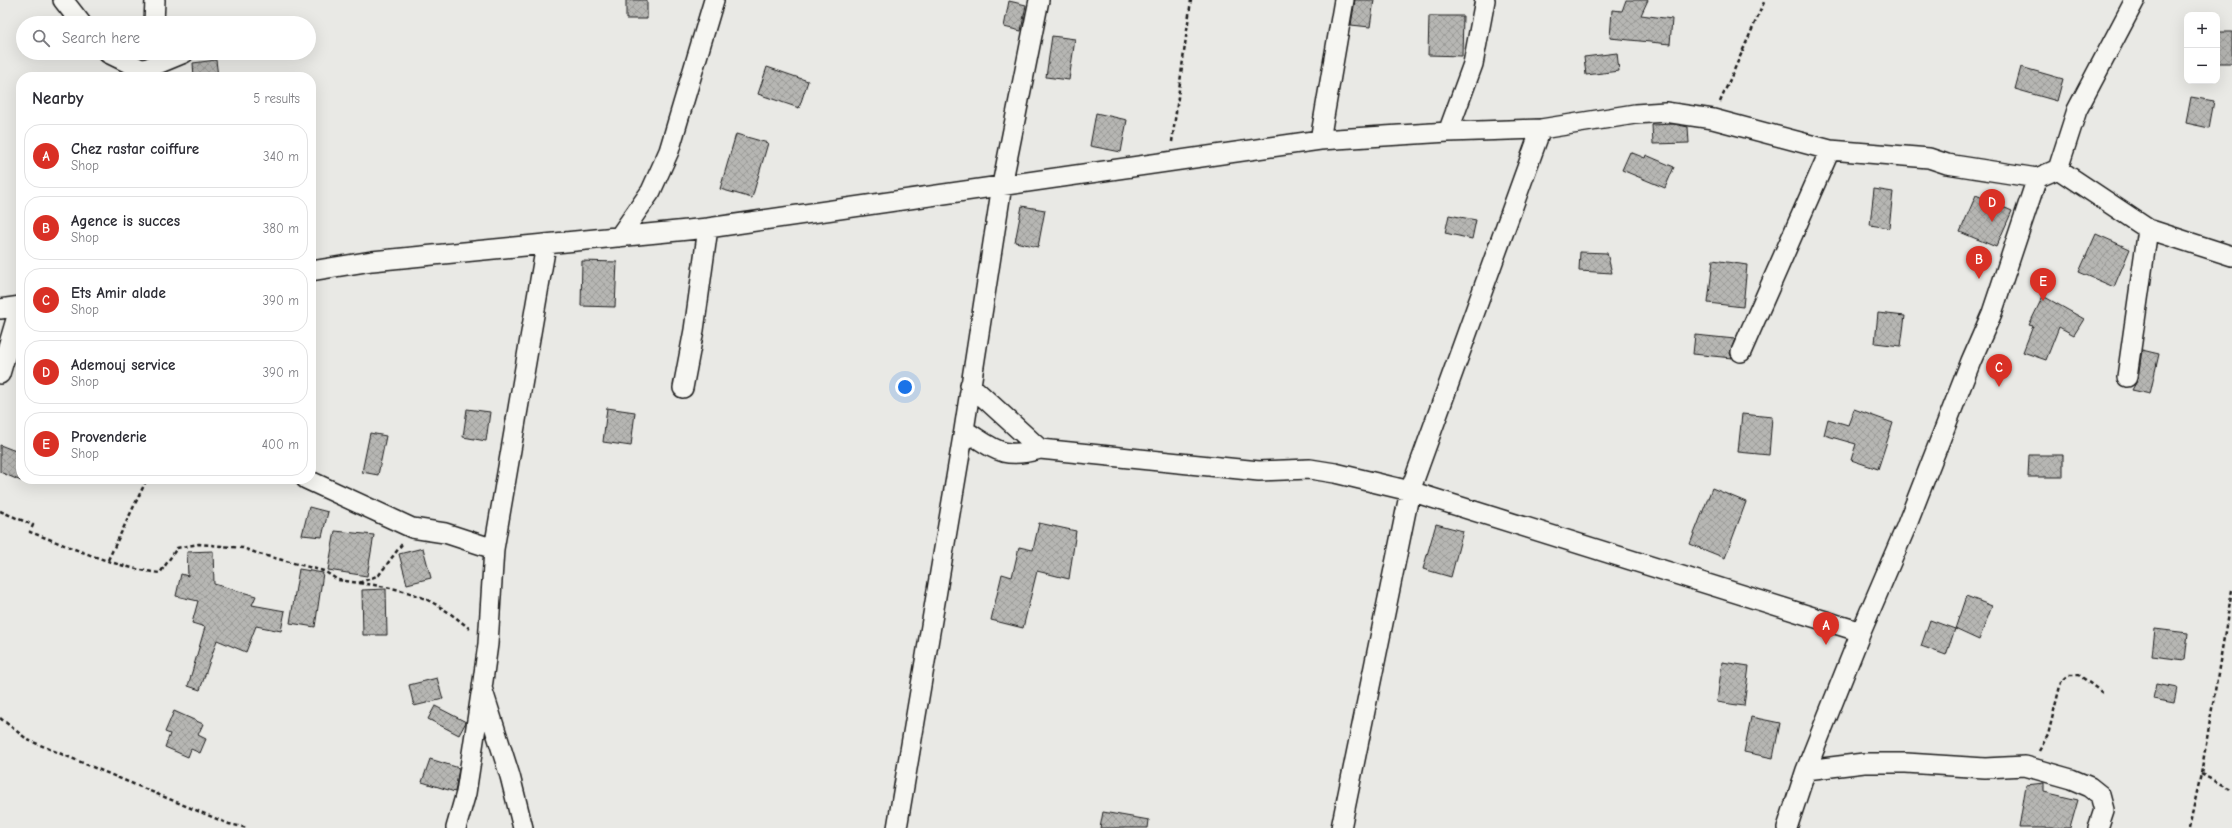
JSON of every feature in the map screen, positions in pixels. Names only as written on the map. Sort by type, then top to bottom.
[{"type":"street","points":[[63,0],[76,16]]},
{"type":"street","points":[[154,0],[154,16]]},
{"type":"street","points":[[619,238],[651,191],[669,151],[714,0]]},
{"type":"street","points":[[897,828],[964,430],[1002,185],[1039,0]]},
{"type":"street","points":[[1320,140],[1344,0]]},
{"type":"street","points":[[1448,132],[1472,64],[1485,0]]},
{"type":"street","points":[[316,270],[372,261],[619,238],[708,228],[878,205],[1170,160],[1320,140],[1448,132],[1541,129],[1635,114],[1665,112],[1713,118],[1830,150],[1930,158],[1947,164],[2037,178],[2058,169],[2077,110],[2135,0]]},
{"type":"street","points":[[122,60],[143,70],[152,60]]},
{"type":"street","points":[[1341,828],[1410,491],[1541,129]]},
{"type":"street","points":[[1741,352],[1830,150]]},
{"type":"street","points":[[2058,169],[2148,229],[2232,256]]},
{"type":"street","points":[[1787,828],[1806,770],[1861,632],[1906,527],[1970,361],[1992,313],[2037,178]]},
{"type":"street","points":[[683,388],[694,330],[708,228]]},
{"type":"street","points":[[2127,377],[2148,229]]},
{"type":"street","points":[[456,828],[466,793],[488,644],[494,549],[546,245]]},
{"type":"street","points":[[0,309],[16,307]]},
{"type":"street","points":[[0,374],[16,322]]},
{"type":"street","points":[[970,385],[1040,449]]},
{"type":"street","points":[[964,430],[999,451],[1009,454],[1021,455],[1040,449],[1259,471],[1310,469],[1335,473],[1410,491],[1861,632]]},
{"type":"street","points":[[316,484],[412,528],[445,533],[494,549]]},
{"type":"street","points":[[482,688],[510,776],[523,828]]},
{"type":"street","points":[[1806,770],[1864,763],[1906,763],[1985,768],[2025,766],[2071,779],[2100,795],[2104,810],[2098,828]]},
{"type":"path","points":[[1170,160],[1191,0]]},
{"type":"path","points":[[1713,118],[1765,0]]},
{"type":"path","points":[[108,560],[145,484]]},
{"type":"path","points":[[0,511],[32,524],[30,532],[142,571],[160,573],[177,548],[199,544],[243,548],[259,554],[324,571],[338,580],[390,587],[425,597],[455,617],[488,644]]},
{"type":"path","points":[[359,583],[379,575],[395,556],[412,528]]},
{"type":"path","points":[[2188,828],[2201,774],[2232,590]]},
{"type":"path","points":[[2025,766],[2037,754],[2048,735],[2061,682],[2069,676],[2079,674],[2104,694]]},
{"type":"path","points":[[0,718],[28,740],[229,824],[248,828]]},
{"type":"path","points":[[2201,774],[2232,790]]},
{"type":"building","points":[[626,0],[647,0],[647,19],[626,19]]},
{"type":"building","points":[[1355,0],[1374,0],[1370,27],[1351,25]]},
{"type":"building","points":[[1626,0],[1648,0],[1641,15],[1672,19],[1670,44],[1610,38],[1612,10],[1622,11]]},
{"type":"building","points":[[1009,1],[1026,5],[1021,31],[1004,27]]},
{"type":"building","points":[[1429,16],[1463,16],[1462,56],[1428,55]]},
{"type":"building","points":[[2220,32],[2232,32],[2232,63],[2220,63]]},
{"type":"building","points":[[1052,36],[1075,39],[1069,80],[1046,77]]},
{"type":"building","points":[[1617,53],[1619,71],[1586,75],[1584,57]]},
{"type":"building","points":[[216,60],[217,72],[194,72],[193,63]]},
{"type":"building","points":[[767,67],[808,81],[799,108],[758,94]]},
{"type":"building","points":[[2021,67],[2063,79],[2057,101],[2015,89]]},
{"type":"building","points":[[2191,97],[2214,101],[2209,128],[2186,123]]},
{"type":"building","points":[[1096,113],[1127,120],[1121,152],[1090,146]]},
{"type":"building","points":[[1674,124],[1688,127],[1689,143],[1653,144],[1652,125]]},
{"type":"building","points":[[736,134],[768,143],[752,198],[720,189]]},
{"type":"building","points":[[1630,152],[1645,158],[1646,155],[1674,167],[1665,188],[1622,170]]},
{"type":"building","points":[[1874,189],[1893,192],[1889,228],[1870,225]]},
{"type":"building","points":[[1976,195],[2012,211],[1996,247],[1960,232]]},
{"type":"building","points":[[1022,206],[1045,210],[1038,247],[1015,242]]},
{"type":"building","points":[[1449,215],[1476,220],[1472,239],[1445,233]]},
{"type":"building","points":[[2096,234],[2130,249],[2114,287],[2079,272]]},
{"type":"building","points":[[1580,252],[1607,253],[1612,273],[1579,271]]},
{"type":"building","points":[[1713,260],[1747,265],[1743,307],[1708,303]]},
{"type":"building","points":[[582,261],[617,262],[615,307],[581,306]]},
{"type":"building","points":[[2043,296],[2084,319],[2074,335],[2059,327],[2046,360],[2023,352],[2033,326],[2029,325]]},
{"type":"building","points":[[1878,313],[1905,316],[1901,346],[1875,343]]},
{"type":"building","points":[[1695,335],[1735,339],[1730,353],[1732,358],[1693,354]]},
{"type":"building","points":[[2142,350],[2159,354],[2150,394],[2132,390],[2138,379]]},
{"type":"building","points":[[607,408],[635,412],[631,446],[603,442]]},
{"type":"building","points":[[467,409],[490,412],[486,441],[463,437]]},
{"type":"building","points":[[1854,409],[1893,423],[1878,469],[1851,460],[1856,444],[1824,435],[1828,419],[1848,425]]},
{"type":"building","points":[[1742,414],[1772,417],[1769,455],[1738,452]]},
{"type":"building","points":[[370,433],[386,436],[378,475],[362,472]]},
{"type":"building","points":[[0,445],[16,451],[16,479],[0,472]]},
{"type":"building","points":[[2029,455],[2063,455],[2063,477],[2028,477]]},
{"type":"building","points":[[1712,488],[1746,502],[1725,558],[1690,544]]},
{"type":"building","points":[[309,507],[328,512],[322,537],[302,535]]},
{"type":"building","points":[[1039,523],[1076,531],[1069,579],[1037,571],[1023,628],[991,620],[1002,574],[1012,577],[1019,547],[1033,550]]},
{"type":"building","points":[[1436,524],[1463,531],[1451,577],[1423,569]]},
{"type":"building","points":[[335,531],[374,535],[367,576],[328,570]]},
{"type":"building","points":[[423,548],[431,578],[407,584],[399,554]]},
{"type":"building","points":[[213,551],[214,584],[256,596],[252,605],[285,611],[281,631],[256,626],[246,652],[217,640],[200,690],[188,686],[205,627],[192,623],[198,601],[176,596],[181,574],[188,576],[187,552]]},
{"type":"building","points":[[299,569],[323,573],[315,627],[290,623]]},
{"type":"building","points":[[386,589],[387,635],[363,635],[362,590]]},
{"type":"building","points":[[1966,596],[1992,606],[1979,640],[1955,629]]},
{"type":"building","points":[[1930,620],[1955,629],[1946,655],[1921,646]]},
{"type":"building","points":[[2155,629],[2188,633],[2185,660],[2152,656]]},
{"type":"building","points":[[1722,662],[1749,666],[1744,706],[1717,702]]},
{"type":"building","points":[[437,678],[443,699],[414,706],[409,685]]},
{"type":"building","points":[[2156,684],[2177,688],[2174,703],[2153,699]]},
{"type":"building","points":[[435,706],[466,722],[459,735],[428,719]]},
{"type":"building","points":[[174,711],[203,724],[198,735],[206,739],[200,753],[191,749],[188,757],[165,747],[170,734],[165,732]]},
{"type":"building","points":[[1751,717],[1780,723],[1773,758],[1744,752]]},
{"type":"building","points":[[430,759],[459,768],[455,792],[422,782]]},
{"type":"building","points":[[2044,783],[2044,792],[2078,800],[2070,828],[2019,828],[2026,785]]},
{"type":"building","points":[[1103,812],[1149,820],[1148,828],[1100,828]]},
{"type":"place","name":"Ademouj service","points":[[1992,222]]},
{"type":"place","name":"Agence is succes","points":[[1979,279]]},
{"type":"place","name":"Provenderie","points":[[2043,301]]},
{"type":"place","name":"Ets Amir alade","points":[[1999,387]]},
{"type":"place","name":"Chez rastar coiffure","points":[[1826,645]]}]
